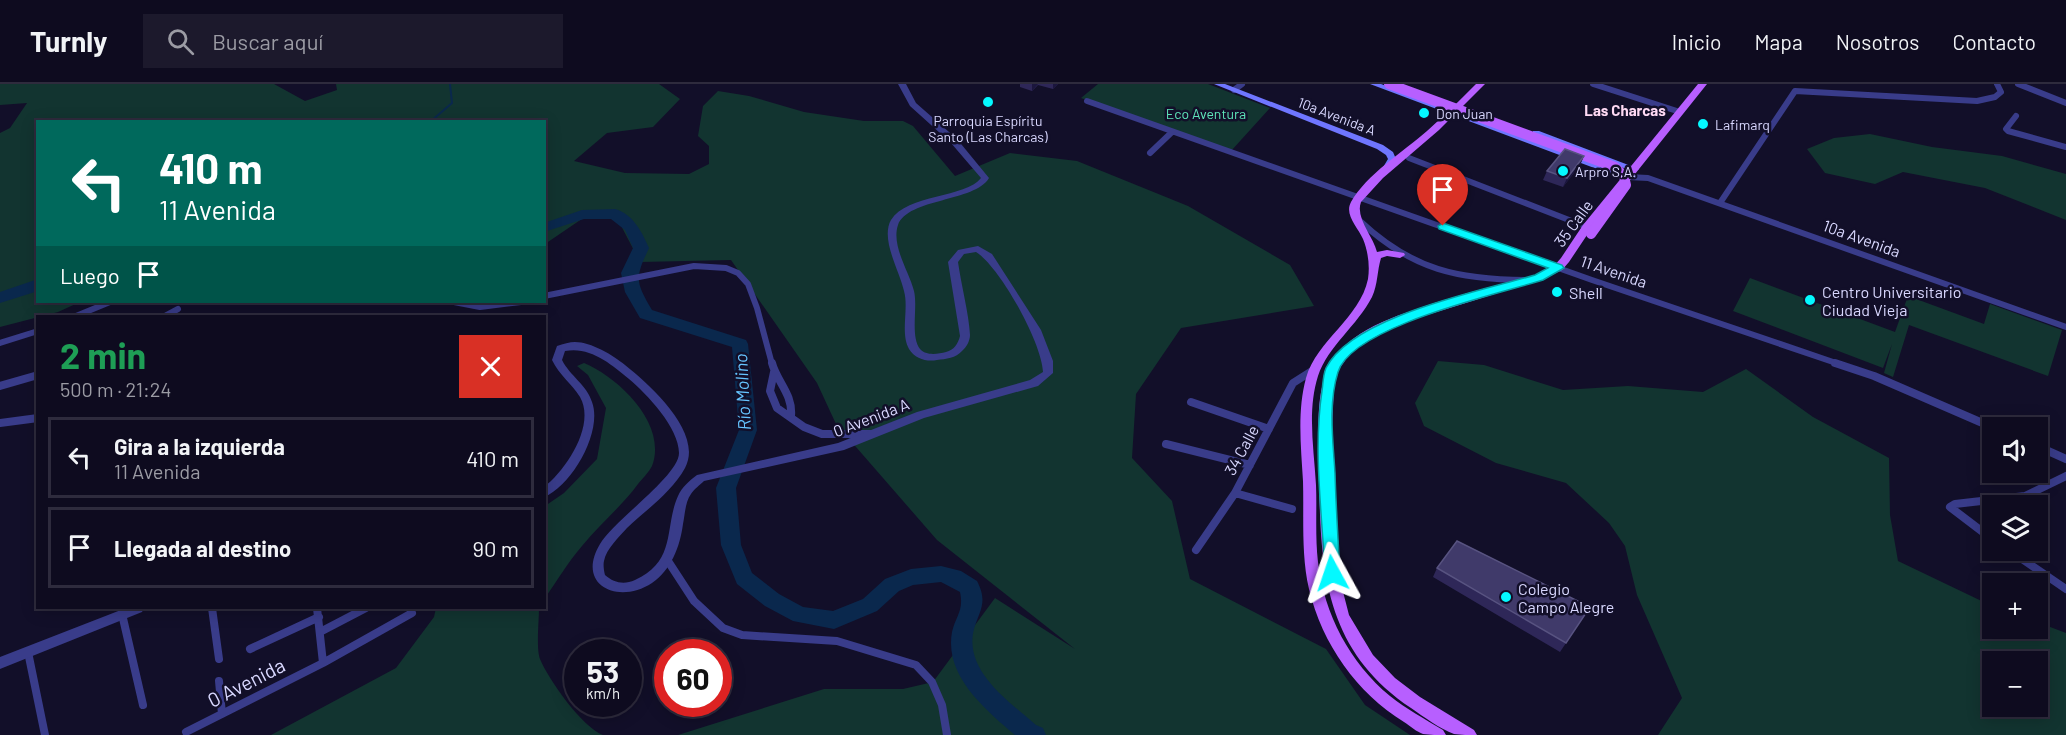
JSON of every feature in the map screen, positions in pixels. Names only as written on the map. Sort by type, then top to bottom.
[{"type":"main road","name":"10a Avenida A","points":[[1218,84],[1380,147],[1390,154],[1392,159],[1383,174]]},
{"type":"main road","name":"10a Avenida","points":[[1374,84],[1628,177]]},
{"type":"main road","points":[[1389,84],[1603,161],[1617,168],[1626,180],[1626,185],[1562,264],[1530,280],[1397,320],[1363,338],[1339,360],[1332,370],[1326,400],[1330,548],[1334,588],[1345,621],[1367,658],[1392,686],[1469,735]]},
{"type":"main road","name":"10a Avenida","points":[[1400,84],[1635,168]]},
{"type":"main road","points":[[1365,192],[1409,158],[1481,84]]},
{"type":"main road","name":"35 Calle","points":[[1589,230],[1635,168],[1703,84]]},
{"type":"main road","points":[[1430,105],[1443,104],[1438,98]]},
{"type":"main road","points":[[1374,264],[1368,238],[1355,215],[1354,208],[1365,192],[1383,174],[1430,134]]},
{"type":"main road","points":[[1400,255],[1381,254],[1374,259],[1372,285],[1355,315],[1315,369],[1308,396],[1307,434],[1313,571],[1319,598],[1340,646],[1369,685],[1399,711],[1438,735]]},
{"type":"street","name":"0 Avenida A","points":[[546,491],[568,471],[581,446],[588,424],[587,401],[556,360],[558,352],[565,346],[581,345],[612,362],[650,391],[680,434],[685,450],[680,467],[613,536],[600,555],[597,568],[600,578],[610,585],[621,588],[651,578],[666,558],[674,543],[685,493],[701,478],[840,447],[921,416],[1034,382],[1048,373],[1047,353],[1021,306],[989,256],[978,249],[961,252],[953,262],[965,336],[962,345],[953,353],[931,357],[919,353],[912,346],[909,327],[912,300],[893,240],[892,230],[895,221],[902,214],[916,207],[972,188],[982,183],[985,178],[954,141],[913,104],[902,84]]},
{"type":"street","points":[[1234,90],[1242,84]]},
{"type":"street","points":[[1593,84],[1680,112]]},
{"type":"street","points":[[1720,204],[1795,91],[1977,101],[1995,97],[2001,92],[1997,84]]},
{"type":"street","points":[[2018,84],[2066,103]]},
{"type":"street","name":"11 Avenida","points":[[1087,101],[1172,132],[1365,192],[1874,376],[1982,423]]},
{"type":"street","points":[[2016,116],[2006,129],[2008,131],[2066,147]]},
{"type":"street","points":[[1150,153],[1172,132]]},
{"type":"street","points":[[1409,158],[1589,230]]},
{"type":"street","name":"10a Avenida","points":[[1635,168],[1648,178]]},
{"type":"street","name":"10a Avenida","points":[[1628,177],[1648,178],[2066,327]]},
{"type":"street","points":[[1355,215],[1373,235],[1400,255],[1433,269],[1473,279],[1530,280]]},
{"type":"street","points":[[546,296],[616,280],[709,265],[727,268],[743,276],[751,289],[774,372],[770,391],[777,408],[808,430],[822,434],[856,432],[870,434]]},
{"type":"street","points":[[78,315],[108,303]]},
{"type":"street","points":[[459,303],[480,307],[513,303]]},
{"type":"street","points":[[167,315],[178,309]]},
{"type":"street","points":[[0,343],[36,332]]},
{"type":"street","name":"34 Calle","points":[[1196,550],[1235,493],[1293,384],[1315,369]]},
{"type":"street","points":[[774,372],[783,381],[793,407],[791,416]]},
{"type":"street","points":[[0,386],[36,376]]},
{"type":"street","points":[[1191,402],[1269,429]]},
{"type":"street","points":[[0,423],[36,418]]},
{"type":"street","points":[[1166,444],[1250,465]]},
{"type":"street","points":[[2048,451],[2066,459]]},
{"type":"street","points":[[2027,495],[2066,476]]},
{"type":"street","points":[[1235,493],[1292,509]]},
{"type":"street","points":[[1982,501],[1954,504],[1950,507],[1982,532]]},
{"type":"street","points":[[666,558],[694,601],[723,628],[742,635],[837,641],[916,665],[932,682],[942,705],[947,735]]},
{"type":"street","points":[[2025,561],[2066,589]]},
{"type":"street","points":[[0,663],[135,609]]},
{"type":"street","points":[[212,609],[219,659]]},
{"type":"street","points":[[320,632],[364,609]]},
{"type":"street","points":[[250,649],[318,612],[322,663]]},
{"type":"street","name":"0 Avenida","points":[[186,732],[322,663],[412,613]]},
{"type":"street","points":[[122,614],[143,705]]},
{"type":"street","points":[[28,652],[45,735]]},
{"type":"street","points":[[219,681],[222,714]]},
{"type":"green space","points":[[0,84],[274,84],[305,101],[337,90],[336,84],[659,84],[680,99],[653,127],[607,133],[574,161],[625,173],[689,174],[709,164],[709,146],[698,136],[703,106],[718,91],[749,96],[804,112],[864,121],[903,121],[913,126],[955,176],[1010,153],[1077,161],[1188,206],[1290,265],[1314,306],[1181,328],[1136,394],[1132,458],[1172,501],[1190,579],[1326,649],[1365,705],[1410,735],[678,735],[824,689],[903,689],[933,682],[995,598],[1075,649],[937,540],[836,424],[817,383],[731,260],[640,262],[615,214],[595,210],[546,243],[546,120],[36,120],[36,303],[78,303],[58,312],[36,315],[36,318],[0,327],[0,133],[10,128],[27,103],[0,105]]},
{"type":"green space","name":"Eco Aventura","points":[[1098,84],[1208,84],[1270,108],[1231,151],[1081,98]]},
{"type":"green space","points":[[1870,134],[1932,147],[2002,156],[2066,174],[2066,220],[1985,188],[1903,172],[1875,184],[1825,173],[1807,149],[1834,138]]},
{"type":"green space","points":[[1750,278],[1895,332],[1908,296],[1984,324],[1990,304],[2062,330],[2048,376],[1909,325],[1893,377],[1884,373],[1892,344],[1883,368],[1733,311]]},
{"type":"green space","points":[[1438,361],[1484,365],[1563,390],[1628,386],[1703,392],[1746,369],[1813,417],[1889,458],[1890,515],[1898,561],[1982,601],[1982,639],[2048,639],[2048,626],[2066,633],[2066,735],[1658,735],[1682,698],[1637,595],[1625,546],[1609,523],[1566,483],[1496,463],[1424,426],[1415,403]]},
{"type":"green space","points":[[584,363],[611,379],[625,391],[637,404],[646,419],[653,434],[655,450],[649,471],[577,552],[546,596],[546,505],[564,493],[597,459],[606,408],[588,375],[577,366]]},
{"type":"green space","points":[[436,609],[539,609],[540,659],[564,698],[564,717],[580,717],[603,735],[271,735],[396,668],[434,617]]},
{"type":"building","points":[[1565,149],[1584,156],[1567,178],[1547,171]]},
{"type":"building","name":"Colegio Campo Alegre","points":[[1457,541],[1590,607],[1566,643],[1437,568]]},
{"type":"waterway","points":[[432,120],[452,103],[450,84]]},
{"type":"waterway","name":"Río Molino","points":[[546,227],[582,215],[615,214],[632,228],[641,248],[629,273],[633,292],[646,314],[740,344],[748,430],[726,488],[731,545],[744,578],[772,600],[800,615],[834,620],[870,605],[892,585],[911,577],[941,574],[954,577],[970,587],[972,596],[973,607],[963,632],[962,648],[973,677],[993,701],[1029,733],[1035,735]]},
{"type":"waterway","name":"Río Molino","points":[[0,298],[36,285]]},
{"type":"place","name":"Parroquia Espíritu Santo (Las Charcas)","points":[[988,102]]},
{"type":"place","name":"Don Juan","points":[[1424,113]]},
{"type":"place","name":"Lafimarq","points":[[1703,124]]},
{"type":"place","name":"Arpro S.A.","points":[[1563,171]]},
{"type":"place","name":"Shell","points":[[1557,292]]},
{"type":"place","name":"Centro Universitario Ciudad Vieja","points":[[1810,300]]},
{"type":"place","name":"Colegio Campo Alegre","points":[[1506,597]]},
{"type":"district","name":"Las Charcas","points":[[1625,110]]},
{"type":"route","points":[[1332,573],[1325,419],[1332,370],[1339,360],[1363,338],[1397,320],[1539,278],[1558,268],[1443,226]]}]
